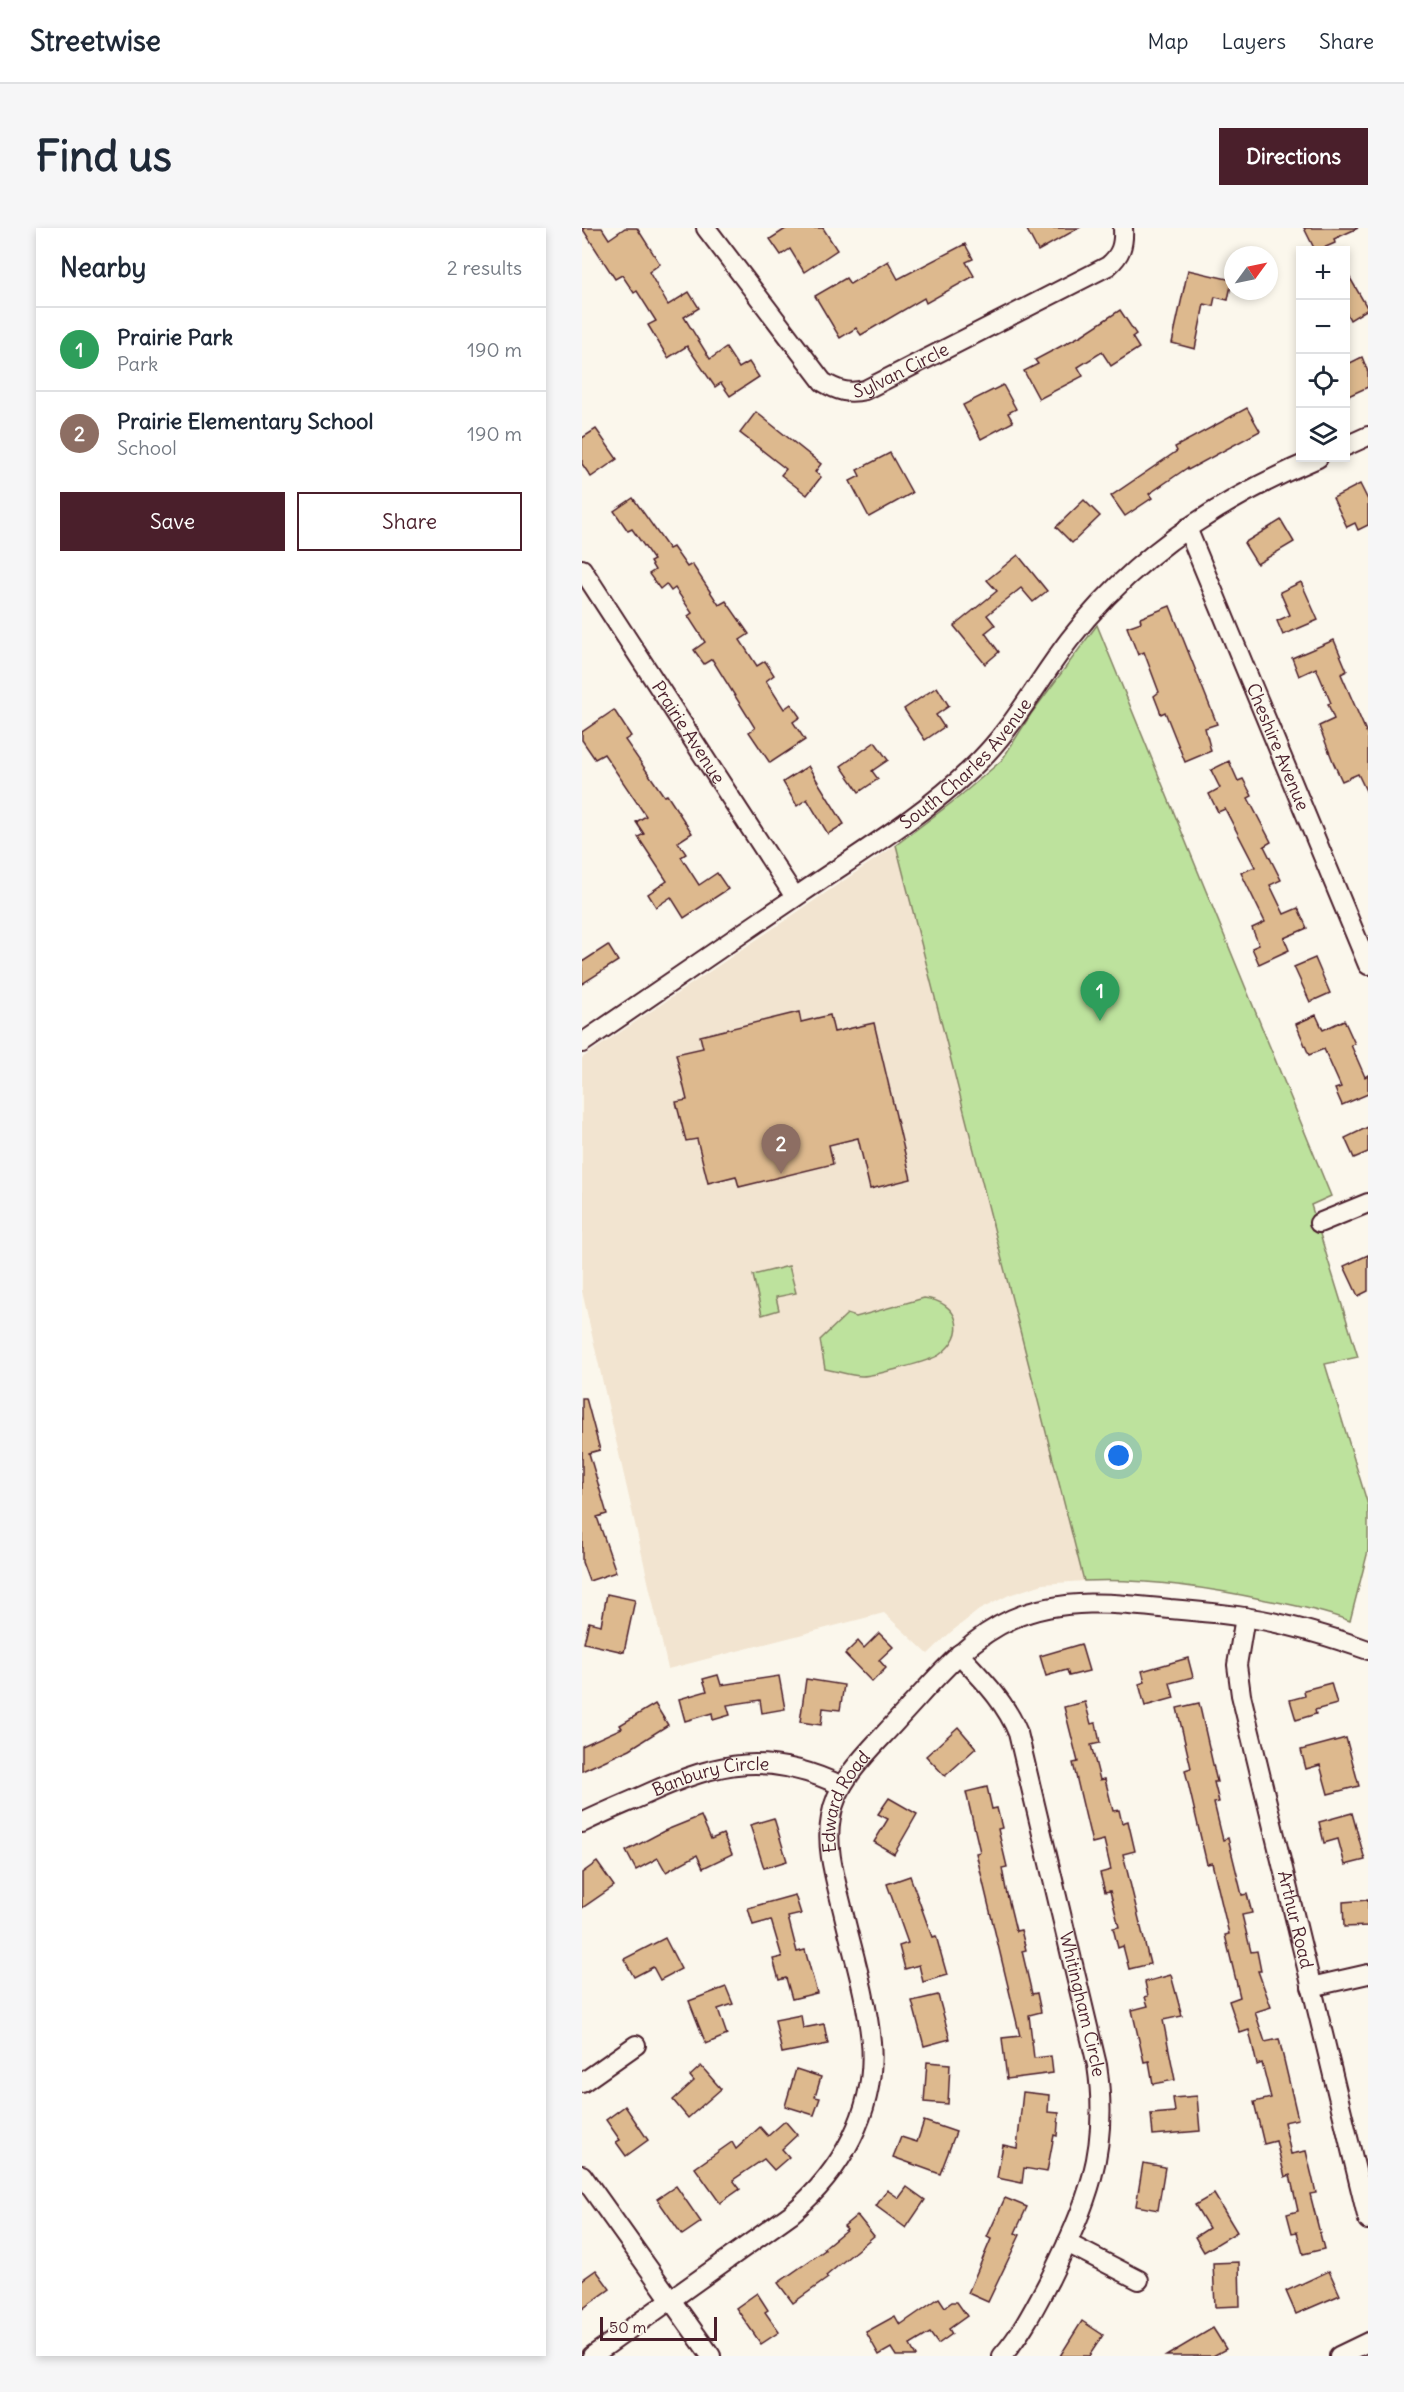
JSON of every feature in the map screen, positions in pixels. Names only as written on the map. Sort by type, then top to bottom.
[{"type":"street","name":"Sylvan Circle","points":[[706,228],[824,382],[843,392],[852,393],[865,390],[1108,266],[1121,251],[1123,228]]},
{"type":"street","points":[[1350,444],[1368,436]]},
{"type":"street","name":"South Charles Avenue","points":[[582,1043],[950,789],[1003,735],[1071,638],[1110,594],[1146,560],[1187,528],[1251,489],[1309,462]]},
{"type":"street","name":"Cheshire Avenue","points":[[1187,528],[1368,965]]},
{"type":"street","name":"Prairie Avenue","points":[[582,569],[795,897]]},
{"type":"street","points":[[1319,1223],[1368,1203]]},
{"type":"street","name":"Edward Road","points":[[592,2356],[803,2204],[834,2170],[849,2145],[860,2119],[870,2077],[871,2044],[867,2012],[834,1874],[829,1838],[834,1803],[842,1786],[858,1764],[959,1654],[984,1635],[1011,1620],[1049,1607],[1074,1604],[1140,1606],[1245,1617],[1368,1650]]},
{"type":"street","name":"Arthur Road","points":[[1245,1617],[1238,1652],[1238,1680],[1368,2220]]},
{"type":"street","name":"Whitingham Circle","points":[[959,1654],[997,1694],[1012,1718],[1018,1733],[1097,2065],[1101,2092],[1102,2123],[1095,2171],[1087,2197],[1067,2244],[1021,2333],[1002,2356]]},
{"type":"street","name":"Banbury Circle","points":[[582,1823],[681,1779],[732,1765],[754,1763],[791,1767],[818,1774],[842,1786]]},
{"type":"street","points":[[1311,1987],[1368,1974]]},
{"type":"street","points":[[582,2083],[636,2044]]},
{"type":"street","points":[[582,2175],[711,2356]]},
{"type":"street","points":[[1067,2244],[1139,2280]]},
{"type":"street","points":[[1339,2356],[1368,2342]]},
{"type":"shaded area","points":[[896,845],[1084,1581],[1043,1584],[1009,1595],[979,1610],[928,1654],[884,1613],[668,1669],[582,1291],[582,1058]]},
{"type":"green space","points":[[1097,625],[1331,1196],[1311,1205],[1358,1357],[1325,1364],[1368,1505],[1368,1551],[1350,1621],[1298,1606],[1198,1587],[1153,1582],[1084,1581],[896,845],[959,797],[1002,760],[1031,714]]},
{"type":"green space","points":[[789,1266],[796,1293],[776,1297],[779,1310],[762,1315],[753,1275]]},
{"type":"green space","points":[[924,1298],[945,1306],[956,1320],[957,1329],[954,1338],[939,1355],[889,1371],[862,1376],[825,1369],[820,1340],[847,1314],[856,1317]]},
{"type":"building","points":[[582,228],[602,228],[609,239],[625,228],[637,228],[660,264],[649,272],[668,305],[689,292],[699,308],[684,317],[710,359],[726,348],[739,368],[749,362],[759,377],[730,396],[721,383],[715,387],[687,346],[668,358],[648,325],[656,321],[637,291],[634,293],[622,275],[615,279]]},
{"type":"building","points":[[787,228],[823,228],[837,250],[804,272],[790,249],[781,255],[770,239]]},
{"type":"building","points":[[1026,228],[1079,228],[1038,251]]},
{"type":"building","points":[[1304,228],[1358,228],[1334,239],[1335,243],[1328,246],[1313,246]]},
{"type":"building","points":[[965,244],[973,259],[966,262],[974,276],[926,303],[924,298],[861,335],[856,328],[840,338],[815,296],[846,278],[850,284],[888,261],[898,279]]},
{"type":"building","points":[[1188,270],[1224,278],[1224,299],[1215,297],[1213,306],[1204,304],[1195,349],[1172,343]]},
{"type":"building","points":[[1350,278],[1368,309],[1350,320]]},
{"type":"building","points":[[1120,310],[1136,334],[1132,337],[1139,348],[1111,366],[1102,352],[1078,367],[1083,376],[1039,399],[1024,371],[1038,364],[1035,360],[1082,335]]},
{"type":"building","points":[[1362,357],[1368,372],[1368,387],[1350,395],[1350,363]]},
{"type":"building","points":[[1003,385],[1016,409],[1008,413],[1013,422],[981,439],[963,405]]},
{"type":"building","points":[[1247,408],[1260,431],[1188,470],[1187,468],[1149,494],[1152,498],[1125,516],[1111,496],[1177,451],[1175,447]]},
{"type":"building","points":[[756,412],[821,464],[815,472],[821,477],[807,495],[781,475],[786,469],[740,433]]},
{"type":"building","points":[[596,429],[617,459],[591,477],[582,464],[582,438]]},
{"type":"building","points":[[890,453],[912,493],[869,517],[850,481],[860,476],[857,470]]},
{"type":"building","points":[[1360,484],[1368,500],[1368,525],[1358,530],[1355,523],[1347,527],[1333,498]]},
{"type":"building","points":[[633,498],[669,549],[673,547],[687,567],[692,564],[719,605],[726,601],[749,634],[740,640],[757,666],[765,661],[774,675],[766,681],[784,709],[791,704],[800,717],[793,722],[805,740],[770,763],[749,732],[755,728],[712,659],[704,664],[694,650],[705,642],[688,616],[692,613],[675,588],[671,591],[666,584],[660,589],[649,574],[655,570],[650,562],[654,560],[632,529],[628,531],[614,511]]},
{"type":"building","points":[[1084,500],[1100,516],[1072,543],[1056,527]]},
{"type":"building","points":[[1281,520],[1294,542],[1257,564],[1244,543]]},
{"type":"building","points":[[1018,555],[1047,591],[1033,602],[1021,588],[987,615],[995,625],[985,633],[999,652],[985,664],[954,626],[997,591],[987,580]]},
{"type":"building","points":[[1301,582],[1318,620],[1283,635],[1277,621],[1290,615],[1280,592]]},
{"type":"building","points":[[1170,606],[1217,724],[1205,728],[1211,751],[1185,762],[1165,712],[1161,714],[1154,696],[1159,692],[1144,652],[1138,655],[1127,627],[1141,622],[1140,618]]},
{"type":"building","points":[[1334,640],[1347,671],[1341,674],[1368,736],[1368,795],[1358,774],[1342,781],[1334,764],[1319,726],[1334,719],[1328,704],[1331,703],[1316,668],[1299,676],[1292,658]]},
{"type":"building","points":[[937,687],[949,706],[936,715],[944,727],[925,740],[904,709]]},
{"type":"building","points":[[614,710],[631,736],[625,740],[664,796],[667,795],[692,833],[678,842],[686,854],[681,857],[699,885],[717,873],[728,889],[684,918],[671,897],[656,907],[648,894],[667,881],[638,837],[644,834],[636,822],[646,816],[604,754],[595,759],[582,740],[582,732]]},
{"type":"building","points":[[875,742],[888,760],[872,771],[878,779],[859,792],[841,766]]},
{"type":"building","points":[[1229,761],[1238,781],[1243,779],[1252,796],[1248,798],[1271,842],[1264,846],[1281,880],[1270,885],[1284,914],[1298,908],[1307,928],[1284,938],[1289,950],[1259,964],[1252,948],[1259,945],[1252,928],[1265,922],[1241,873],[1255,867],[1225,809],[1218,812],[1209,794],[1220,788],[1211,770]]},
{"type":"building","points":[[808,766],[844,824],[828,834],[807,799],[797,806],[783,782]]},
{"type":"building","points":[[608,945],[618,961],[582,984],[582,962]]},
{"type":"building","points":[[1315,958],[1330,993],[1310,1002],[1294,967]]},
{"type":"building","points":[[799,1012],[801,1022],[830,1015],[834,1032],[874,1023],[911,1179],[870,1189],[858,1138],[829,1145],[833,1164],[739,1187],[736,1176],[708,1183],[697,1139],[686,1141],[676,1102],[687,1100],[676,1054],[703,1048],[700,1036]]},
{"type":"building","points":[[1316,1015],[1323,1030],[1344,1020],[1355,1044],[1351,1045],[1365,1077],[1368,1075],[1368,1094],[1342,1105],[1335,1089],[1341,1087],[1324,1049],[1309,1055],[1296,1024]]},
{"type":"building","points":[[1368,1127],[1368,1152],[1354,1158],[1345,1138]]},
{"type":"building","points":[[1368,1255],[1368,1291],[1358,1296],[1344,1266]]},
{"type":"building","points":[[582,1398],[586,1398],[600,1450],[589,1453],[607,1514],[597,1517],[616,1572],[589,1581],[582,1562]]},
{"type":"building","points":[[607,1594],[635,1600],[624,1652],[584,1643],[589,1622],[601,1625]]},
{"type":"building","points":[[879,1633],[893,1647],[879,1660],[886,1668],[872,1682],[845,1654],[858,1641],[864,1648]]},
{"type":"building","points":[[1081,1644],[1089,1671],[1069,1676],[1067,1670],[1046,1676],[1040,1656]]},
{"type":"building","points":[[1188,1658],[1193,1677],[1170,1683],[1174,1698],[1145,1706],[1139,1684],[1145,1682],[1142,1671]]},
{"type":"building","points":[[718,1675],[721,1685],[779,1676],[785,1709],[762,1713],[760,1700],[727,1705],[730,1715],[713,1720],[712,1713],[685,1721],[679,1699],[707,1691],[703,1679]]},
{"type":"building","points":[[806,1679],[844,1685],[840,1710],[823,1708],[821,1725],[800,1722]]},
{"type":"building","points":[[1331,1683],[1337,1704],[1315,1710],[1316,1714],[1296,1720],[1290,1700],[1305,1696],[1304,1690]]},
{"type":"building","points":[[1085,1702],[1091,1724],[1096,1723],[1100,1743],[1091,1745],[1100,1780],[1105,1779],[1113,1811],[1119,1810],[1122,1823],[1128,1821],[1135,1851],[1123,1854],[1150,1964],[1129,1969],[1123,1946],[1118,1948],[1113,1928],[1119,1927],[1110,1891],[1105,1892],[1100,1873],[1111,1870],[1104,1840],[1092,1843],[1073,1763],[1078,1762],[1064,1707]]},
{"type":"building","points":[[1199,1703],[1217,1782],[1214,1782],[1219,1802],[1214,1803],[1223,1840],[1228,1838],[1242,1895],[1247,1894],[1252,1913],[1242,1915],[1251,1952],[1257,1951],[1261,1971],[1258,1971],[1271,2007],[1255,2012],[1265,2042],[1279,2039],[1298,2119],[1284,2122],[1291,2154],[1306,2151],[1316,2193],[1310,2194],[1324,2249],[1303,2254],[1297,2232],[1292,2233],[1287,2214],[1298,2211],[1290,2175],[1285,2177],[1276,2141],[1264,2144],[1254,2102],[1271,2098],[1262,2063],[1257,2065],[1249,2030],[1240,2033],[1229,2001],[1240,1997],[1225,1935],[1229,1934],[1212,1863],[1207,1864],[1185,1770],[1191,1768],[1177,1708]]},
{"type":"building","points":[[655,1704],[668,1725],[630,1749],[582,1771],[582,1746],[622,1728],[620,1725]]},
{"type":"building","points":[[958,1727],[976,1748],[945,1776],[926,1756]]},
{"type":"building","points":[[1346,1738],[1359,1786],[1328,1794],[1320,1765],[1306,1769],[1301,1750]]},
{"type":"building","points":[[987,1787],[992,1809],[997,1808],[1002,1828],[998,1829],[1007,1867],[1002,1868],[1006,1890],[1016,1931],[1021,1930],[1026,1950],[1022,1951],[1032,1994],[1037,1993],[1041,2012],[1029,2015],[1034,2058],[1051,2056],[1053,2073],[1007,2079],[1002,2038],[1020,2036],[976,1853],[980,1852],[966,1792]]},
{"type":"building","points":[[889,1798],[917,1814],[894,1854],[874,1842],[888,1819],[878,1814]]},
{"type":"building","points":[[1352,1813],[1365,1860],[1345,1865],[1338,1839],[1324,1843],[1319,1822]]},
{"type":"building","points":[[701,1816],[711,1839],[723,1834],[732,1854],[703,1868],[697,1855],[666,1872],[658,1858],[636,1870],[626,1851],[664,1831]]},
{"type":"building","points":[[774,1818],[787,1861],[764,1868],[750,1825]]},
{"type":"building","points":[[597,1862],[614,1886],[582,1908],[582,1873]]},
{"type":"building","points":[[910,1876],[932,1937],[936,1936],[947,1975],[923,1982],[919,1965],[905,1969],[899,1946],[908,1943],[887,1884]]},
{"type":"building","points":[[795,1895],[801,1914],[788,1917],[797,1952],[805,1950],[817,1993],[792,1999],[786,1978],[779,1980],[773,1959],[782,1957],[771,1920],[753,1925],[748,1908]]},
{"type":"building","points":[[1368,1900],[1368,1926],[1344,1927],[1343,1902]]},
{"type":"building","points":[[665,1938],[681,1969],[660,1980],[653,1967],[634,1977],[624,1959]]},
{"type":"building","points":[[1171,1975],[1182,2016],[1163,2020],[1175,2080],[1153,2084],[1149,2061],[1144,2062],[1132,2010],[1148,2006],[1145,1997],[1148,1996],[1145,1982]]},
{"type":"building","points":[[726,1987],[733,2004],[718,2009],[727,2035],[706,2044],[689,2001]]},
{"type":"building","points":[[938,1995],[950,2039],[924,2046],[912,2001]]},
{"type":"building","points":[[801,2015],[803,2028],[824,2024],[828,2044],[782,2053],[775,2020]]},
{"type":"building","points":[[927,2062],[950,2064],[948,2104],[924,2102]]},
{"type":"building","points":[[701,2066],[721,2089],[688,2118],[673,2100],[694,2081],[690,2076]]},
{"type":"building","points":[[796,2069],[821,2077],[815,2097],[820,2098],[814,2115],[785,2106]]},
{"type":"building","points":[[1023,2092],[1049,2095],[1048,2112],[1059,2113],[1057,2136],[1054,2135],[1047,2172],[1024,2168],[1022,2183],[997,2178],[1003,2145],[1017,2148]]},
{"type":"building","points":[[1197,2096],[1200,2131],[1153,2135],[1151,2114],[1175,2112],[1173,2098]]},
{"type":"building","points":[[625,2106],[648,2140],[626,2156],[616,2142],[620,2140],[606,2120]]},
{"type":"building","points":[[785,2121],[797,2135],[782,2149],[789,2157],[774,2170],[764,2159],[733,2180],[740,2189],[720,2203],[695,2168],[732,2142],[736,2149],[760,2127],[768,2136]]},
{"type":"building","points":[[924,2121],[956,2132],[940,2174],[893,2157],[901,2137],[917,2142]]},
{"type":"building","points":[[1143,2163],[1165,2167],[1158,2210],[1136,2206]]},
{"type":"building","points":[[676,2186],[701,2222],[682,2235],[657,2199]]},
{"type":"building","points":[[907,2187],[925,2200],[906,2228],[876,2206],[887,2190],[899,2198]]},
{"type":"building","points":[[1214,2194],[1237,2232],[1204,2252],[1195,2237],[1209,2228],[1195,2205]]},
{"type":"building","points":[[1005,2198],[1027,2207],[1015,2233],[1020,2235],[988,2302],[968,2293],[991,2239],[987,2237]]},
{"type":"building","points":[[857,2215],[874,2236],[826,2276],[828,2278],[793,2303],[778,2283],[825,2250],[824,2248],[847,2229],[844,2226]]},
{"type":"building","points":[[1239,2262],[1240,2306],[1215,2307],[1213,2263]]},
{"type":"building","points":[[596,2270],[610,2289],[582,2309],[582,2280]]},
{"type":"building","points":[[1329,2271],[1340,2295],[1296,2314],[1286,2291]]},
{"type":"building","points":[[757,2293],[768,2310],[765,2312],[779,2332],[761,2344],[736,2308]]},
{"type":"building","points":[[939,2298],[945,2307],[952,2302],[957,2302],[967,2316],[949,2329],[952,2334],[938,2344],[930,2333],[910,2345],[916,2356],[896,2356],[891,2348],[879,2355],[866,2332],[895,2316],[900,2325]]},
{"type":"building","points":[[1082,2321],[1103,2335],[1089,2356],[1060,2356]]},
{"type":"building","points":[[1213,2328],[1226,2349],[1213,2356],[1166,2356]]},
{"type":"place","name":"Prairie Park","points":[[1100,1021]]},
{"type":"place","name":"Prairie Elementary School","points":[[781,1174]]}]
